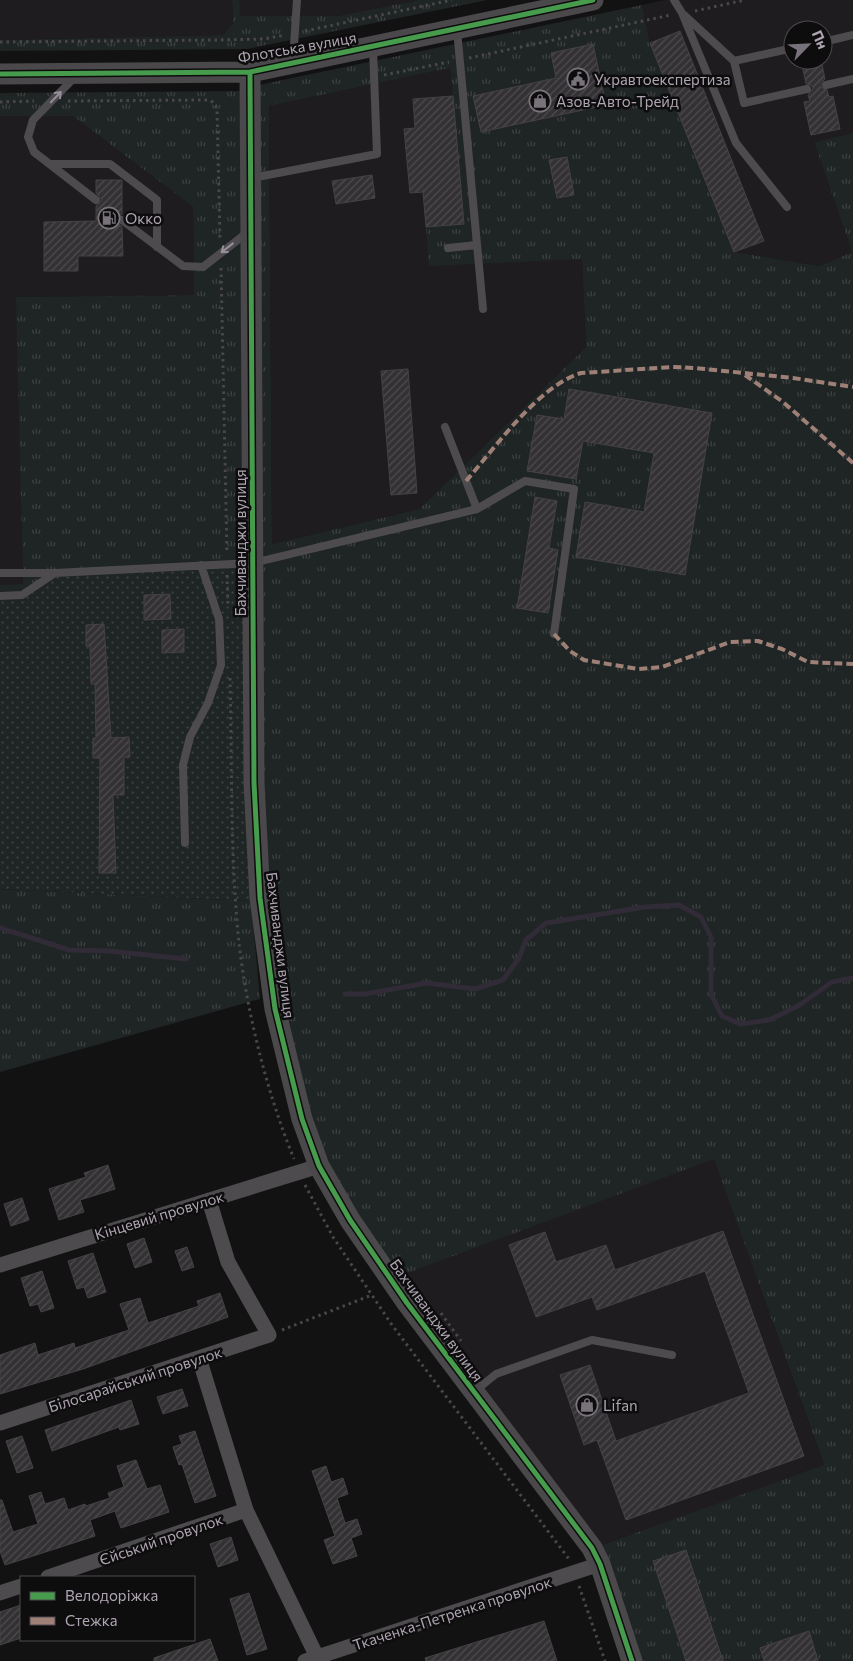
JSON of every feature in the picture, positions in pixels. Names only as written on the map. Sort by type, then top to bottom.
[{"type":"street","name":"Флотська вулиця","points":[[0,74],[250,72],[593,0]]},
{"type":"street","name":"Бахчиванджи вулиця","points":[[250,72],[254,783],[260,898],[275,1009],[302,1119],[309,1169],[350,1220],[474,1392],[583,1534],[600,1564],[632,1661]]},
{"type":"street","name":"Кінцевий провулок","points":[[0,1265],[309,1169]]},
{"type":"street","points":[[209,1200],[228,1262],[269,1335]]},
{"type":"street","name":"Білосарайський провулок","points":[[0,1423],[269,1335]]},
{"type":"street","points":[[199,1358],[246,1510],[311,1659]]},
{"type":"street","name":"Єйський провулок","points":[[51,1576],[246,1510]]},
{"type":"street","name":"Ткаченка-Петренка провулок","points":[[311,1659],[600,1564]]},
{"type":"street","points":[[0,1593],[20,1586]]},
{"type":"lane","points":[[293,63],[297,0]]},
{"type":"lane","points":[[674,0],[682,13],[736,143],[787,207]]},
{"type":"lane","points":[[682,13],[734,61],[744,103],[807,89]]},
{"type":"lane","points":[[457,28],[483,309]]},
{"type":"lane","points":[[833,40],[853,36]]},
{"type":"lane","points":[[250,179],[377,154],[373,46]]},
{"type":"lane","points":[[734,61],[783,50]]},
{"type":"lane","points":[[79,73],[33,120],[28,137],[34,152],[96,200]]},
{"type":"lane","points":[[826,85],[853,79]]},
{"type":"lane","points":[[50,164],[110,164],[157,200],[157,247]]},
{"type":"lane","points":[[122,220],[183,266],[203,266],[251,229]]},
{"type":"lane","points":[[448,248],[477,245]]},
{"type":"lane","points":[[445,427],[477,509]]},
{"type":"lane","points":[[0,573],[55,573],[253,563],[477,509],[525,481],[574,489],[554,634]]},
{"type":"lane","points":[[185,843],[183,765],[190,737],[208,703],[220,665],[220,619],[201,565]]},
{"type":"lane","points":[[0,596],[22,595],[55,573]]},
{"type":"lane","points":[[474,1392],[496,1374],[592,1340],[672,1355]]},
{"type":"path","points":[[0,42],[264,39],[452,0]]},
{"type":"path","points":[[375,77],[745,0]]},
{"type":"path","points":[[0,102],[207,100],[213,102],[217,108],[227,564]]},
{"type":"path","points":[[309,1169],[333,1237],[392,1325],[568,1558],[575,1573],[605,1661]]},
{"type":"path","points":[[269,1335],[372,1295]]},
{"type":"shaded area","points":[[0,0],[232,0],[233,23],[223,35],[0,40]]},
{"type":"shaded area","points":[[239,0],[418,0],[337,16],[239,16]]},
{"type":"shaded area","points":[[665,0],[853,0],[853,133],[814,142],[852,252],[819,266],[734,252],[650,43],[642,5]]},
{"type":"shaded area","points":[[450,68],[464,224],[582,259],[586,347],[419,509],[272,544],[269,106]]},
{"type":"shaded area","points":[[0,116],[73,116],[193,207],[194,295],[17,297],[23,585],[0,585]]},
{"type":"shaded area","points":[[714,1158],[824,1466],[594,1548],[400,1276]]},
{"type":"green space","points":[[232,0],[239,0],[240,16],[337,16],[418,0],[487,0],[247,49],[0,51],[0,40],[223,35],[233,23]]},
{"type":"green space","points":[[642,5],[650,43],[734,252],[819,266],[852,252],[814,142],[853,133],[853,1661],[641,1661],[594,1548],[824,1465],[714,1159],[400,1276],[337,1180],[318,1139],[293,1054],[281,990],[272,926],[267,861],[263,730],[259,85]],"holes":[[[450,68],[464,224],[426,227],[429,266],[582,259],[586,347],[419,509],[272,544],[269,106]]]},
{"type":"green space","points":[[241,91],[244,563],[22,595],[0,596],[0,585],[23,584],[16,297],[194,295],[193,207],[73,116],[0,116],[0,93]]},
{"type":"green space","points":[[244,563],[251,901],[0,889],[0,596],[22,595],[55,573]]},
{"type":"green space","points":[[0,889],[251,901],[260,999],[0,1072]]},
{"type":"building","points":[[680,31],[764,241],[734,252],[650,43]]},
{"type":"building","points":[[593,44],[606,105],[481,132],[473,96],[556,78],[551,53]]},
{"type":"building","points":[[803,70],[823,70],[825,79],[821,83],[821,87],[827,90],[829,97],[833,96],[840,129],[811,135],[804,102],[810,101],[808,95],[813,88],[811,85],[806,84]]},
{"type":"building","points":[[453,96],[464,224],[426,227],[423,192],[410,193],[404,129],[415,128],[413,99]]},
{"type":"building","points":[[567,157],[574,195],[557,198],[549,160]]},
{"type":"building","points":[[372,175],[375,198],[336,204],[332,181]]},
{"type":"building","points":[[96,180],[122,180],[122,214],[116,220],[122,227],[123,256],[78,256],[78,271],[44,271],[44,222],[96,221],[96,206],[102,200],[96,193]]},
{"type":"building","points":[[408,369],[417,493],[391,495],[381,371]]},
{"type":"building","points":[[569,389],[712,413],[685,575],[576,557],[585,502],[644,512],[654,453],[583,441],[576,479],[527,471],[537,415],[564,419]]},
{"type":"building","points":[[535,497],[557,501],[549,548],[558,550],[548,613],[517,608]]},
{"type":"building","points":[[170,594],[171,619],[144,620],[144,595]]},
{"type":"building","points":[[104,624],[111,738],[129,737],[130,757],[124,757],[124,795],[113,795],[116,873],[99,873],[100,758],[93,758],[93,738],[96,738],[95,684],[91,684],[90,646],[86,646],[86,625]]},
{"type":"building","points":[[184,629],[184,652],[162,653],[162,630]]},
{"type":"building","points":[[108,1165],[115,1189],[80,1200],[84,1212],[59,1220],[49,1189],[86,1177],[84,1173]]},
{"type":"building","points":[[22,1198],[29,1220],[11,1226],[4,1204]]},
{"type":"building","points":[[723,1231],[804,1456],[626,1520],[597,1440],[584,1445],[560,1375],[590,1365],[616,1441],[749,1393],[705,1271],[597,1310],[592,1297],[536,1317],[509,1245],[545,1232],[556,1262],[606,1245],[615,1270]]},
{"type":"building","points":[[144,1238],[152,1262],[135,1268],[127,1244]]},
{"type":"building","points":[[187,1247],[194,1267],[182,1271],[175,1251]]},
{"type":"building","points":[[93,1253],[106,1292],[88,1298],[84,1287],[77,1289],[68,1261]]},
{"type":"building","points":[[42,1271],[54,1308],[41,1312],[38,1304],[30,1306],[21,1278]]},
{"type":"building","points":[[220,1293],[228,1317],[83,1369],[0,1394],[0,1355],[35,1343],[38,1355],[74,1343],[75,1348],[129,1330],[120,1304],[140,1298],[148,1323],[199,1306],[197,1301]]},
{"type":"building","points":[[182,1389],[188,1406],[163,1414],[157,1397]]},
{"type":"building","points":[[131,1400],[139,1424],[120,1430],[119,1427],[52,1451],[45,1430]]},
{"type":"building","points":[[195,1431],[216,1496],[195,1503],[182,1464],[179,1465],[173,1447],[182,1444],[179,1436]]},
{"type":"building","points":[[22,1436],[33,1468],[17,1473],[6,1441]]},
{"type":"building","points":[[136,1460],[147,1489],[160,1485],[169,1512],[121,1528],[115,1511],[90,1520],[95,1536],[5,1565],[0,1551],[0,1500],[2,1500],[13,1532],[38,1524],[29,1496],[41,1492],[45,1504],[64,1498],[68,1510],[110,1498],[108,1493],[124,1487],[117,1466]]},
{"type":"building","points":[[326,1466],[331,1482],[343,1478],[348,1494],[337,1498],[345,1523],[357,1519],[362,1534],[351,1538],[357,1556],[333,1564],[324,1540],[335,1536],[312,1471]]},
{"type":"building","points":[[231,1537],[238,1560],[218,1567],[210,1544]]},
{"type":"building","points":[[686,1550],[723,1661],[686,1661],[653,1561]]},
{"type":"building","points":[[249,1593],[267,1649],[247,1655],[230,1599]]},
{"type":"building","points":[[20,1605],[20,1638],[0,1645],[0,1612]]},
{"type":"building","points":[[544,1621],[557,1661],[426,1661],[425,1658]]},
{"type":"building","points":[[809,1631],[818,1661],[764,1661],[760,1648]]},
{"type":"building","points":[[210,1639],[218,1661],[154,1661],[154,1658]]},
{"type":"waterway","points":[[345,994],[365,994],[427,983],[475,989],[503,980],[519,958],[526,940],[546,923],[645,907],[679,905],[701,917],[711,937],[711,994],[722,1016],[740,1024],[769,1020],[798,1006],[832,982],[853,978]]},
{"type":"waterway","points":[[0,928],[69,950],[109,951],[186,959]]},
{"type":"marked path","points":[[466,481],[533,404],[565,380],[581,373],[673,367],[695,368],[793,378],[853,387]]},
{"type":"marked path","points":[[745,375],[783,402],[853,463]]},
{"type":"marked path","points":[[554,634],[570,651],[584,660],[638,669],[662,667],[730,642],[758,641],[782,649],[808,662],[853,664]]},
{"type":"cycle path","points":[[0,74],[250,72],[593,0]]},
{"type":"cycle path","points":[[250,72],[254,783],[260,898],[275,1009],[302,1119],[319,1166],[350,1220],[407,1303],[592,1548],[600,1564],[632,1661]]},
{"type":"place","name":"Укравтоекспертиза","points":[[578,79]]},
{"type":"place","name":"Азов-Авто-Трейд","points":[[540,101]]},
{"type":"place","name":"Окко","points":[[109,218]]},
{"type":"place","name":"Lifan","points":[[587,1405]]}]
